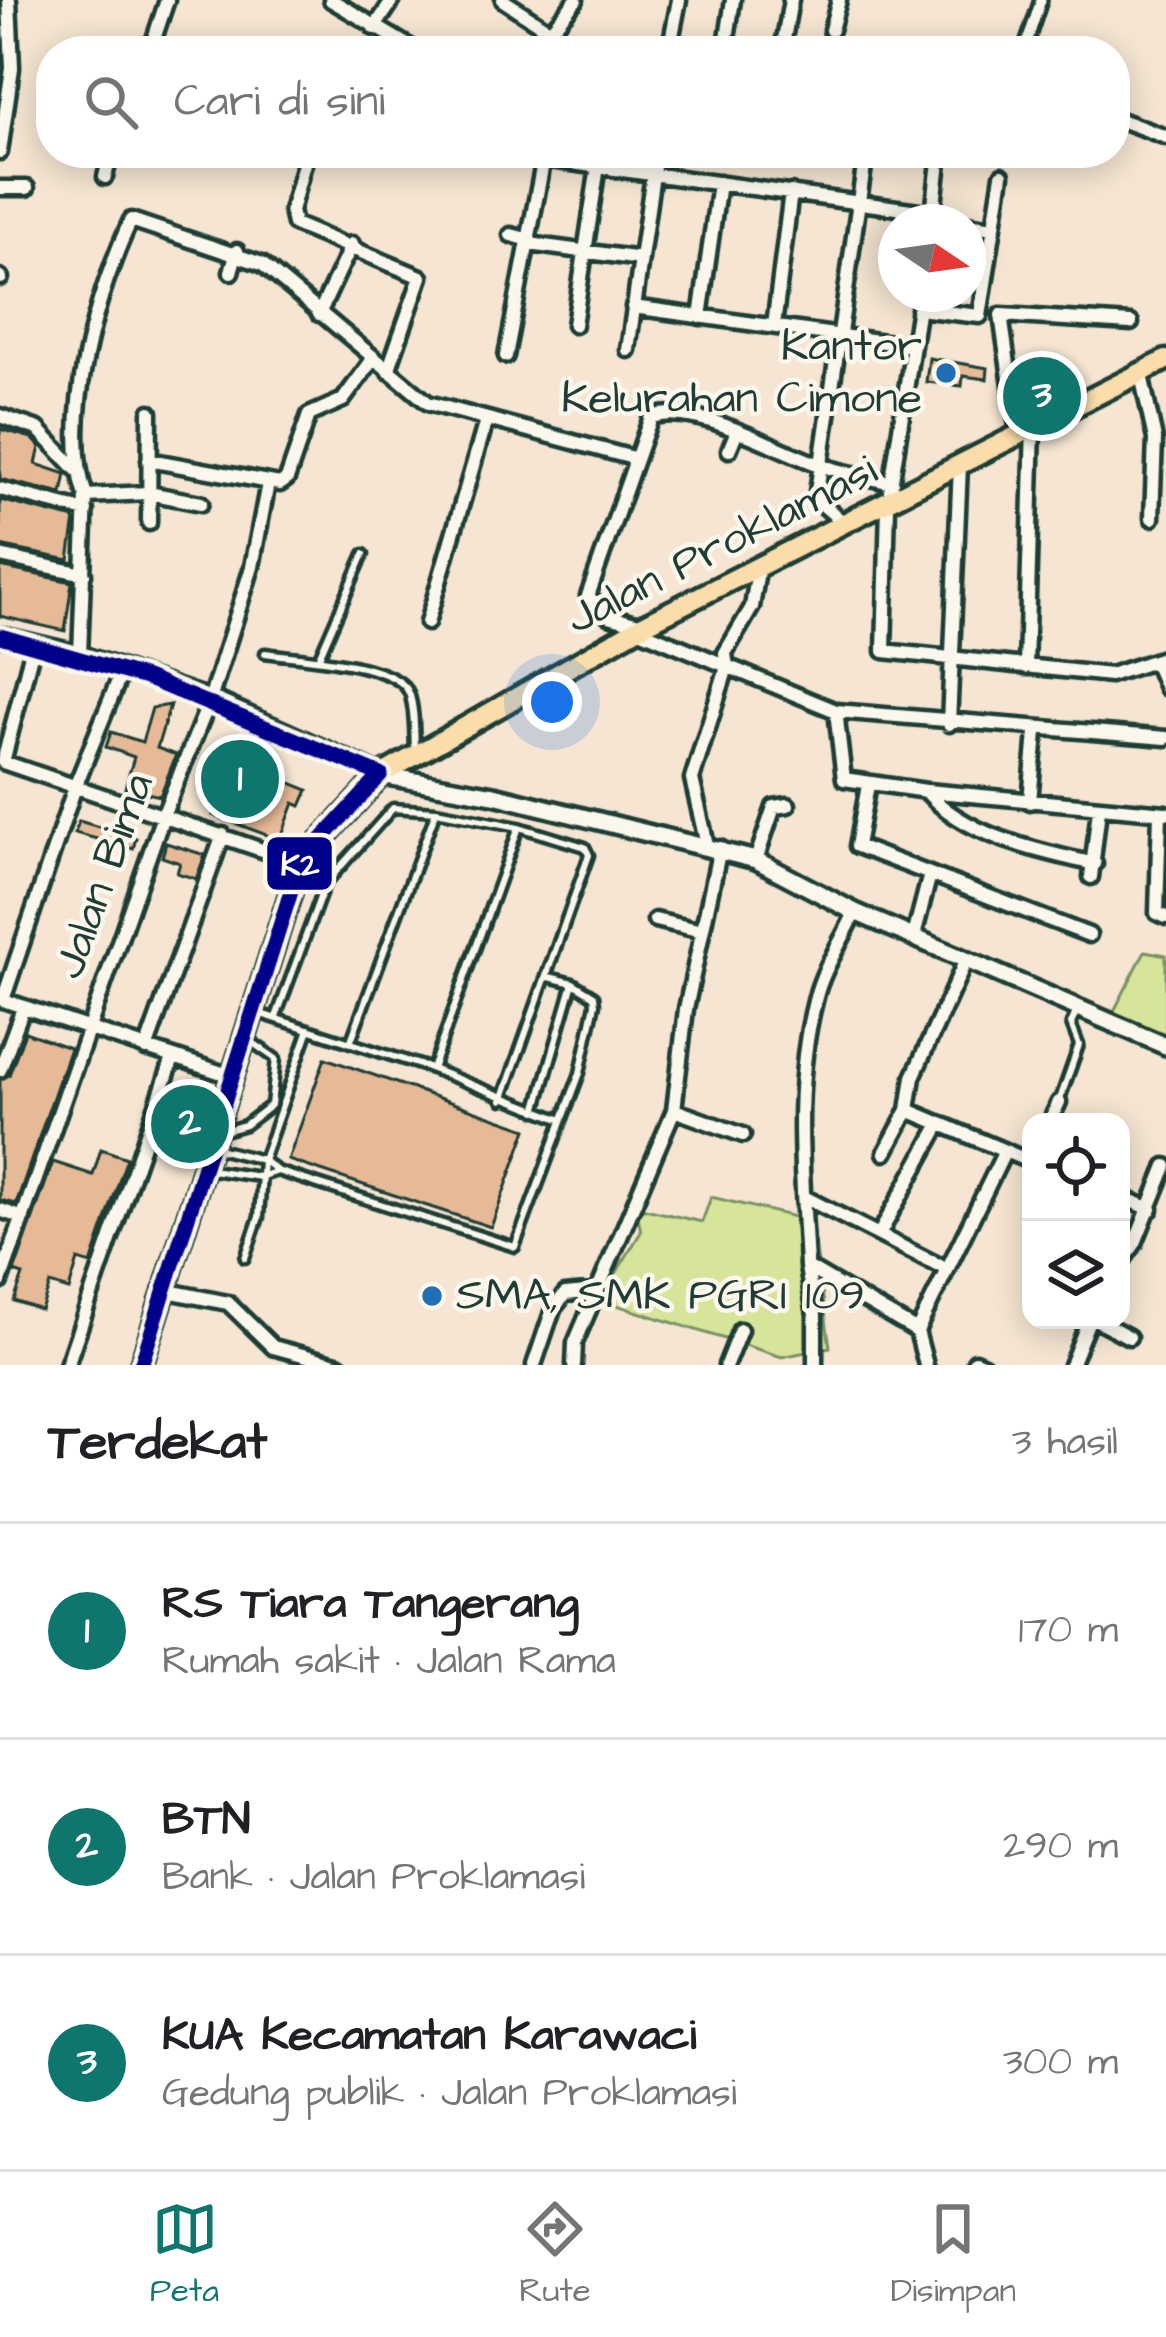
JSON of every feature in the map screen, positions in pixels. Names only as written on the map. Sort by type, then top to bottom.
[{"type":"main road","name":"Jalan Proklamasi","points":[[142,1365],[300,863],[381,775],[640,627],[888,505],[1139,369],[1166,360]]},
{"type":"street","points":[[0,152],[5,89],[12,68],[6,0]]},
{"type":"street","points":[[155,36],[166,0]]},
{"type":"street","points":[[331,0],[389,36]]},
{"type":"street","points":[[374,28],[393,0]]},
{"type":"street","points":[[503,0],[550,31],[576,0]]},
{"type":"street","points":[[672,36],[679,0]]},
{"type":"street","points":[[727,36],[733,0]]},
{"type":"street","points":[[785,36],[791,0]]},
{"type":"street","points":[[831,30],[839,0]]},
{"type":"street","points":[[1029,36],[1041,0]]},
{"type":"street","points":[[1130,124],[1166,137]]},
{"type":"street","points":[[105,178],[107,168]]},
{"type":"street","points":[[303,168],[291,211],[293,224],[352,244],[422,278],[388,371]]},
{"type":"street","points":[[506,356],[542,168]]},
{"type":"street","points":[[574,326],[598,168]]},
{"type":"street","points":[[610,168],[878,205]]},
{"type":"street","points":[[628,350],[654,168]]},
{"type":"street","points":[[845,524],[817,504],[864,168]]},
{"type":"street","points":[[934,204],[938,168]]},
{"type":"street","points":[[986,273],[1002,175]]},
{"type":"street","points":[[700,317],[719,183]]},
{"type":"street","points":[[0,188],[27,188]]},
{"type":"street","points":[[774,326],[791,191]]},
{"type":"street","points":[[80,655],[86,503],[78,471],[79,386],[130,220],[236,251],[262,264],[428,403],[633,458]]},
{"type":"street","points":[[986,227],[994,228]]},
{"type":"street","points":[[511,235],[529,242],[641,259]]},
{"type":"street","points":[[319,314],[352,244]]},
{"type":"street","points":[[231,272],[236,251]]},
{"type":"street","points":[[633,307],[913,346]]},
{"type":"street","points":[[918,312],[888,505],[881,643],[893,656],[1111,676],[1160,659],[1166,688]]},
{"type":"street","points":[[1026,668],[1026,430],[1001,315],[1132,323]]},
{"type":"street","points":[[149,460],[268,482],[287,478],[308,415],[343,400],[373,359]]},
{"type":"street","points":[[1139,369],[1155,439],[1152,518]]},
{"type":"street","points":[[149,523],[150,412]]},
{"type":"street","points":[[892,483],[820,465],[737,431],[658,415],[646,424],[588,596],[609,616],[836,711],[1036,732],[1166,738]]},
{"type":"street","points":[[0,416],[38,429],[78,471]]},
{"type":"street","points":[[427,623],[485,421]]},
{"type":"street","points":[[729,450],[737,431]]},
{"type":"street","points":[[950,724],[960,465]]},
{"type":"street","name":"Jalan Bima","points":[[0,1282],[163,816],[210,700],[252,567],[268,482]]},
{"type":"street","points":[[0,489],[86,503],[148,493],[201,503]]},
{"type":"street","points":[[0,556],[84,574]]},
{"type":"street","points":[[252,567],[268,570]]},
{"type":"street","points":[[574,1365],[575,1343],[674,1110],[714,846],[692,779],[727,667],[725,653],[752,608],[758,571]]},
{"type":"street","points":[[0,636],[80,655],[210,700],[381,775],[714,846],[756,860],[855,912],[1166,1046]]},
{"type":"street","points":[[34,643],[1,758],[8,765],[300,863]]},
{"type":"street","points":[[122,671],[75,787],[1,999],[231,1076]]},
{"type":"street","points":[[836,711],[840,774],[868,785],[1163,813],[1154,899],[1157,913],[1166,917]]},
{"type":"street","points":[[1030,802],[1036,732]]},
{"type":"street","points":[[868,785],[857,846],[1089,935]]},
{"type":"street","points":[[926,791],[944,812],[1093,870],[1100,809]]},
{"type":"street","points":[[756,860],[774,807],[788,805]]},
{"type":"street","points":[[146,1049],[223,835]]},
{"type":"street","points":[[914,936],[930,874]]},
{"type":"street","points":[[815,1365],[815,1315],[797,1137],[817,992],[855,912]]},
{"type":"street","points":[[655,920],[702,931]]},
{"type":"street","points":[[885,1154],[908,1110],[913,1077],[966,960]]},
{"type":"street","points":[[0,1070],[23,1008]]},
{"type":"street","points":[[68,1365],[173,1058]]},
{"type":"street","points":[[1054,1113],[1059,1102]]},
{"type":"street","points":[[674,1110],[743,1136]]},
{"type":"street","points":[[908,1110],[1022,1158]]},
{"type":"street","points":[[880,1233],[940,1124]]},
{"type":"street","points":[[926,1365],[916,1331],[1005,1151]]},
{"type":"street","points":[[1130,1246],[1164,1174]]},
{"type":"street","points":[[804,1197],[944,1268]]},
{"type":"street","points":[[1130,1200],[1151,1208]]},
{"type":"street","points":[[0,1210],[23,1218]]},
{"type":"street","points":[[807,1268],[916,1331]]},
{"type":"street","points":[[164,1290],[228,1303],[273,1347],[340,1365]]},
{"type":"street","points":[[534,1365],[554,1309],[565,1294],[598,1291]]},
{"type":"street","points":[[1075,1364],[1089,1329]]},
{"type":"street","points":[[1112,1329],[1129,1337]]},
{"type":"street","points":[[726,1365],[740,1330]]},
{"type":"lane","points":[[319,656],[330,620],[364,554]]},
{"type":"lane","points":[[265,653],[319,656],[406,686],[416,755]]},
{"type":"lane","points":[[275,1017],[325,884],[393,808],[519,826],[589,850],[502,1100]]},
{"type":"lane","points":[[350,1043],[436,811]]},
{"type":"lane","points":[[432,1069],[519,826]]},
{"type":"lane","points":[[211,1141],[263,1160],[277,1171],[515,1246],[580,1073],[595,1004],[586,988],[547,976]]},
{"type":"lane","points":[[536,1111],[573,983]]},
{"type":"lane","points":[[1059,1102],[1079,1045],[1071,1024],[1078,1007]]},
{"type":"lane","points":[[251,1011],[432,1069],[562,1120]]},
{"type":"lane","points":[[245,1258],[259,1217],[263,1160],[309,1029]]},
{"type":"lane","points":[[211,1141],[245,1125],[271,1105],[276,1059],[266,1047],[243,1037]]},
{"type":"lane","points":[[203,1169],[260,1177],[277,1171]]},
{"type":"green space","points":[[1145,951],[1166,955],[1166,1036],[1113,1013]]},
{"type":"green space","points":[[711,1197],[812,1221],[830,1347],[782,1357],[600,1300],[641,1232],[636,1207],[702,1222]]},
{"type":"building","points":[[929,358],[988,368],[987,379],[963,376],[962,386],[926,382]]},
{"type":"building","points":[[0,429],[32,438],[40,447],[36,464],[66,474],[62,494],[0,479]]},
{"type":"building","points":[[0,500],[75,519],[69,560],[0,546]]},
{"type":"building","points":[[0,567],[72,582],[65,631],[0,616]]},
{"type":"building","points":[[170,705],[157,748],[176,755],[160,796],[125,788],[134,757],[106,747],[111,732],[142,742],[152,708]]},
{"type":"building","points":[[240,742],[273,754],[266,773],[308,790],[301,806],[294,803],[280,840],[213,815]]},
{"type":"building","points":[[79,821],[136,838],[133,849],[75,833]]},
{"type":"building","points":[[166,843],[205,855],[196,879],[177,873],[180,863],[162,857]]},
{"type":"building","points":[[25,1032],[70,1048],[16,1204],[0,1200],[0,1080],[9,1075]]},
{"type":"building","points":[[325,1058],[527,1129],[491,1227],[288,1160]]},
{"type":"building","points":[[101,1149],[127,1158],[91,1264],[78,1260],[69,1290],[50,1284],[41,1310],[14,1301],[23,1275],[14,1272],[53,1162],[93,1175]]},
{"type":"transit line","name":"K2","points":[[0,636],[146,678],[381,775],[300,863],[141,1365]]},
{"type":"place","name":"Kantor Kelurahan Cimone","points":[[946,373]]},
{"type":"place","name":"KUA Kecamatan Karawaci","points":[[1042,396]]},
{"type":"place","name":"RS Tiara Tangerang","points":[[240,779]]},
{"type":"place","name":"BTN","points":[[190,1124]]},
{"type":"place","name":"SMA, SMK PGRI 109","points":[[432,1296]]}]
